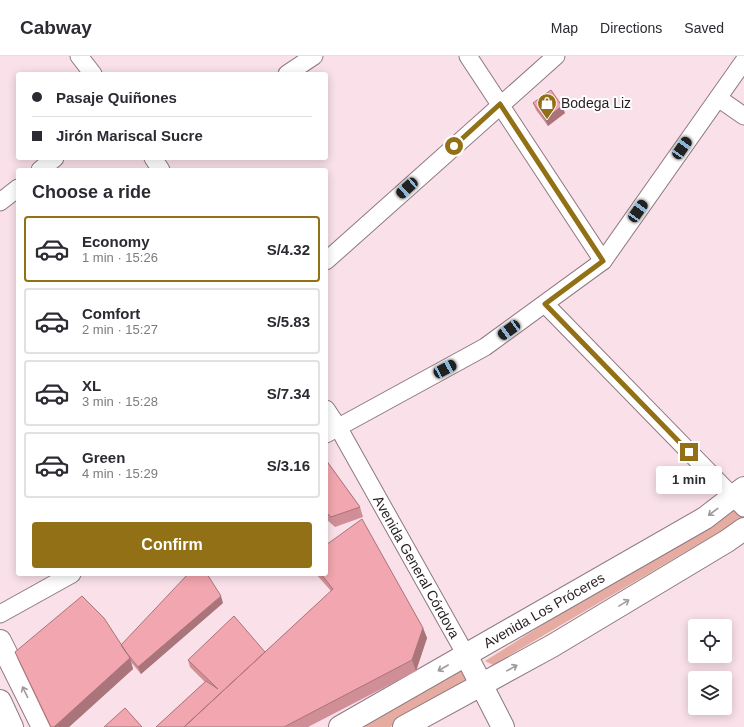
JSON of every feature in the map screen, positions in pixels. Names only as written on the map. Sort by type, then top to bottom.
[{"type":"street","points":[[79,56],[91,72]]},
{"type":"street","points":[[290,72],[314,56]]},
{"type":"street","points":[[468,56],[603,261]]},
{"type":"street","points":[[328,259],[500,104],[556,56]]},
{"type":"street","points":[[332,431],[485,348],[603,261],[744,61]]},
{"type":"street","points":[[718,98],[744,116]]},
{"type":"street","points":[[42,168],[52,160]]},
{"type":"street","points":[[0,202],[16,190]]},
{"type":"street","points":[[545,304],[740,498]]},
{"type":"street","name":"Avenida General Córdova","points":[[328,416],[332,431],[466,655],[503,727]]},
{"type":"street","name":"Avenida Los Próceres","points":[[340,727],[740,498]]},
{"type":"street","points":[[404,727],[552,646],[720,546],[744,529]]},
{"type":"street","points":[[0,614],[68,576]]},
{"type":"street","points":[[0,640],[43,727]]},
{"type":"street","points":[[0,701],[12,727]]},
{"type":"shaded area","points":[[732,506],[743,518],[493,665],[485,661]]},
{"type":"shaded area","points":[[462,670],[471,683],[390,727],[358,727]]},
{"type":"building","points":[[551,90],[562,106],[545,119],[533,103]]},
{"type":"building","points":[[328,463],[360,507],[331,517],[328,514]]},
{"type":"building","points":[[362,519],[423,628],[412,660],[284,727],[184,727],[333,589],[323,576],[328,576],[328,544]]},
{"type":"building","points":[[186,576],[208,576],[221,596],[138,667],[121,645]]},
{"type":"building","points":[[82,596],[104,618],[130,658],[54,727],[51,727],[15,652]]},
{"type":"building","points":[[234,616],[265,652],[184,727],[156,727],[206,681],[218,689],[188,660]]},
{"type":"building","points":[[125,708],[142,727],[104,727]]},
{"type":"place","name":"Bodega Liz","points":[[547,120]]},
{"type":"route","points":[[454,146],[500,104],[603,261],[545,304],[689,452]]}]
